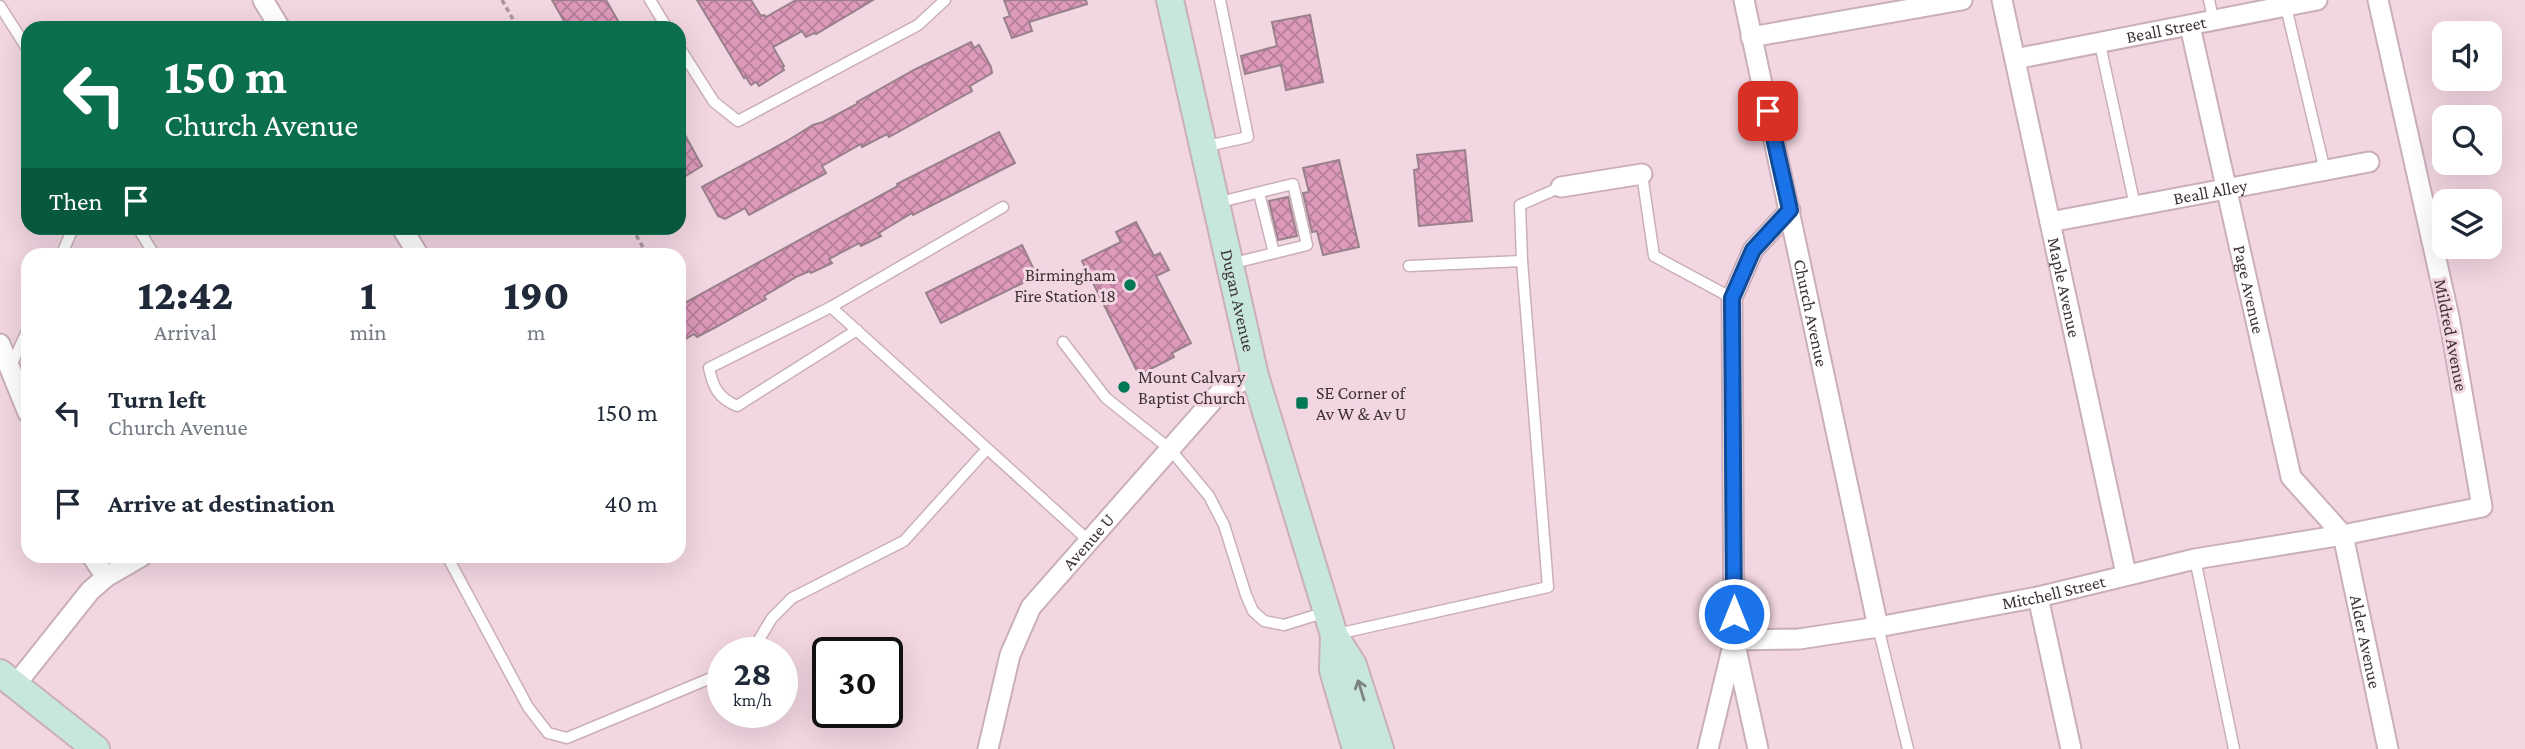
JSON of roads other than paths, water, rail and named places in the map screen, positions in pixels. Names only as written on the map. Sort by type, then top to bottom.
[{"type":"main road","name":"Dugan Avenue","points":[[1170,0],[1255,376],[1330,624],[1353,665],[1380,749]]},
{"type":"main road","name":"Dugan Avenue","points":[[1330,624],[1333,670],[1356,749]]},
{"type":"main road","points":[[8,678],[96,749]]},
{"type":"street","points":[[263,0],[276,21]]},
{"type":"street","name":"Church Avenue","points":[[1744,0],[1878,627]]},
{"type":"street","points":[[1751,37],[1962,0]]},
{"type":"street","name":"Maple Avenue","points":[[2002,0],[2126,574]]},
{"type":"street","name":"Beall Street","points":[[2015,59],[2317,0]]},
{"type":"street","name":"Mildred Avenue","points":[[2378,0],[2449,317],[2482,507]]},
{"type":"street","name":"Page Avenue","points":[[2190,26],[2291,477],[2343,535]]},
{"type":"street","name":"Beall Alley","points":[[2050,222],[2370,162]]},
{"type":"street","points":[[1562,187],[1642,174]]},
{"type":"street","points":[[1758,749],[1734,640],[1732,298],[1753,250],[1790,210]]},
{"type":"street","points":[[0,344],[21,396]]},
{"type":"street","name":"Avenue U","points":[[988,749],[1010,655],[1031,607],[1222,390],[1255,376]]},
{"type":"street","name":"Mitchell Street","points":[[1734,640],[1799,639],[1878,627],[2038,597],[2195,559],[2343,535],[2482,507]]},
{"type":"street","name":"Alder Avenue","points":[[2343,535],[2388,749]]},
{"type":"street","points":[[97,563],[106,577]]},
{"type":"street","points":[[8,678],[90,591],[106,577],[130,563]]},
{"type":"street","points":[[2038,597],[2071,749]]},
{"type":"street","points":[[1707,749],[1734,640]]},
{"type":"lane","points":[[650,0],[663,21]]},
{"type":"lane","points":[[686,58],[714,102],[738,121],[918,25],[945,0]]},
{"type":"lane","points":[[1203,147],[1248,137],[1220,0]]},
{"type":"lane","points":[[2209,0],[2214,22]]},
{"type":"lane","points":[[0,6],[21,39]]},
{"type":"lane","points":[[2286,7],[2325,171]]},
{"type":"lane","points":[[2100,44],[2135,206]]},
{"type":"lane","points":[[1642,174],[1654,256],[1732,298]]},
{"type":"lane","points":[[1216,203],[1293,184],[1307,245],[1230,264]]},
{"type":"lane","points":[[1063,342],[1106,398],[1170,449],[1209,496],[1224,526],[1253,611],[1264,621],[1284,625],[1330,624],[1548,586],[1522,261],[1520,205],[1562,187]]},
{"type":"lane","points":[[1259,193],[1274,253]]},
{"type":"lane","points":[[857,330],[737,406],[724,400],[713,387],[709,368],[831,306],[1003,207]]},
{"type":"lane","points":[[1409,266],[1522,261]]},
{"type":"lane","points":[[831,306],[1089,541]]},
{"type":"lane","points":[[10,369],[21,345]]},
{"type":"lane","points":[[761,637],[772,618],[792,598],[904,541],[987,449]]},
{"type":"lane","points":[[2195,559],[2234,749]]},
{"type":"lane","points":[[451,563],[528,707],[548,733],[567,738],[707,680]]},
{"type":"lane","points":[[1878,627],[1908,749]]},
{"type":"place","name":"Birmingham Fire Station 18","points":[[1130,285]]},
{"type":"place","name":"Mount Calvary Baptist Church","points":[[1124,387]]},
{"type":"place","name":"SE Corner of Av W & Av U","points":[[1302,403]]}]
